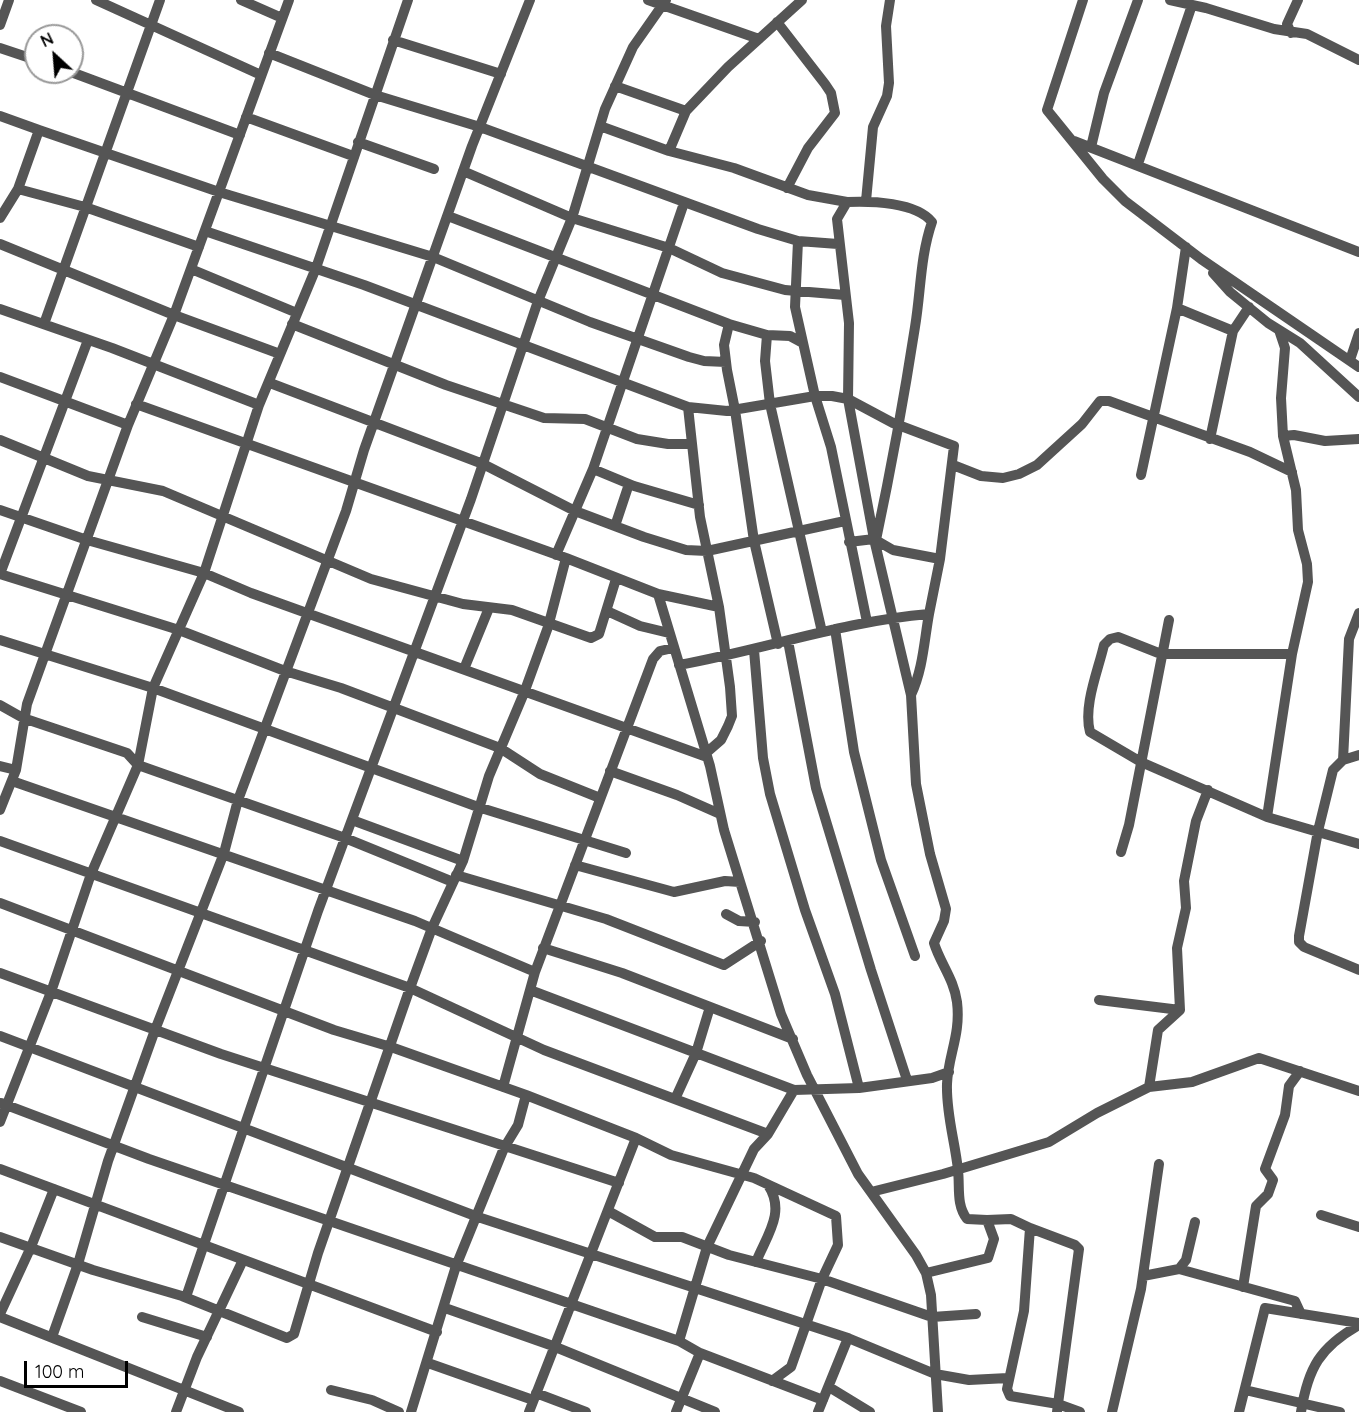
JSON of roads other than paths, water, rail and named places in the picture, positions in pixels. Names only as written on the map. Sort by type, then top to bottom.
[{"type":"street","points":[[0,26],[9,0]]},
{"type":"street","points":[[96,0],[152,28],[261,75]]},
{"type":"street","points":[[44,324],[152,28],[160,0]]},
{"type":"street","points":[[241,0],[282,18]]},
{"type":"street","points":[[0,810],[14,775],[23,718],[128,424],[174,315],[289,0]]},
{"type":"street","points":[[0,1122],[3,1104],[30,1047],[91,874],[138,765],[153,687],[204,573],[260,405],[316,268],[408,0]]},
{"type":"street","points":[[52,1337],[78,1264],[114,1145],[155,1030],[224,853],[238,800],[376,422],[463,171],[530,0]]},
{"type":"street","points":[[648,0],[665,2],[759,39]]},
{"type":"street","points":[[669,151],[686,111],[728,67],[802,0]]},
{"type":"street","points":[[1083,0],[1047,110],[1102,179],[1125,201],[1201,260],[1354,364],[1359,333]]},
{"type":"street","points":[[1091,147],[1104,93],[1138,0]]},
{"type":"street","points":[[1170,0],[1274,29],[1289,29],[1307,34],[1326,41],[1359,60]]},
{"type":"street","points":[[1289,29],[1298,0]]},
{"type":"street","points":[[866,201],[873,127],[887,96],[889,83],[886,1]]},
{"type":"street","points":[[186,1297],[304,950],[462,523],[538,302],[572,218],[600,126],[633,46],[665,2]]},
{"type":"street","points":[[1138,164],[1192,5]]},
{"type":"street","points":[[777,22],[831,93],[835,113],[808,148],[787,188]]},
{"type":"street","points":[[393,40],[501,74]]},
{"type":"street","points":[[0,48],[24,56]]},
{"type":"street","points":[[269,52],[375,95],[480,127],[684,203],[798,241],[838,244]]},
{"type":"street","points":[[84,76],[129,91],[240,135]]},
{"type":"street","points":[[615,86],[686,111]]},
{"type":"street","points":[[0,116],[219,192],[433,257],[538,302],[696,359],[726,362]]},
{"type":"street","points":[[246,117],[353,156]]},
{"type":"street","points":[[600,126],[669,151],[734,168],[808,195],[847,202],[866,201],[912,210],[928,217],[932,222],[921,261],[917,315],[899,425],[875,540]]},
{"type":"street","points":[[0,218],[18,189],[39,130]]},
{"type":"street","points":[[1074,141],[1138,164],[1266,218],[1359,252]]},
{"type":"street","points":[[358,142],[434,169]]},
{"type":"street","points":[[463,171],[572,218],[669,248],[722,273],[795,291],[845,295]]},
{"type":"street","points":[[18,189],[85,207],[199,247]]},
{"type":"street","points":[[847,202],[838,214],[838,244],[850,349],[848,399],[875,540],[911,695],[916,784],[930,854],[946,909],[944,921],[934,943],[952,981],[957,1001],[958,1034],[947,1082],[950,1131],[958,1170],[961,1211],[967,1219],[1011,1219],[1079,1249],[1057,1408]]},
{"type":"street","points":[[0,1237],[186,1297],[291,1338],[410,988],[432,928],[463,861],[478,807],[524,693],[549,623],[561,557],[575,511],[593,469],[624,382],[684,203]]},
{"type":"street","points":[[448,216],[729,324],[767,335],[790,336],[803,343]]},
{"type":"street","points":[[205,231],[316,268],[688,407],[735,410],[815,396],[848,399],[899,425],[954,446],[940,559],[922,651],[923,665],[911,695]]},
{"type":"street","points":[[798,241],[795,307],[815,396],[831,447],[867,622]]},
{"type":"street","points":[[0,244],[174,315],[280,354]]},
{"type":"street","points":[[1141,475],[1177,308],[1185,247]]},
{"type":"street","points":[[1201,260],[1230,292],[1326,364],[1359,397]]},
{"type":"street","points":[[191,269],[297,313]]},
{"type":"street","points":[[1210,440],[1233,331],[1249,307]]},
{"type":"street","points":[[1177,308],[1233,331]]},
{"type":"street","points":[[0,309],[88,339],[153,366],[216,387],[260,405]]},
{"type":"street","points":[[292,324],[503,405],[544,418],[585,419],[637,438],[668,444],[691,444]]},
{"type":"street","points":[[729,324],[724,345],[754,541],[783,642],[816,788],[907,1080]]},
{"type":"street","points":[[1267,817],[1292,654],[1308,582],[1307,564],[1298,530],[1296,490],[1283,436],[1281,398],[1285,348],[1279,330]]},
{"type":"street","points":[[767,335],[765,361],[770,404],[797,531],[822,632]]},
{"type":"street","points":[[88,339],[0,574],[67,597],[179,630],[285,671],[394,708],[500,748],[540,774],[600,798]]},
{"type":"street","points":[[0,377],[128,424]]},
{"type":"street","points":[[270,383],[483,464],[575,511],[686,550],[707,551],[845,521]]},
{"type":"street","points":[[953,465],[981,476],[1003,478],[1019,474],[1037,465],[1082,424],[1100,400],[1109,401],[1210,440],[1250,452],[1292,472]]},
{"type":"street","points":[[136,404],[658,594],[719,607]]},
{"type":"street","points":[[688,407],[699,505],[727,656],[732,716],[721,740],[706,755]]},
{"type":"street","points":[[1283,436],[1294,435],[1325,441],[1359,439]]},
{"type":"street","points":[[0,440],[88,476],[163,491],[371,579],[463,604],[513,610],[596,638],[616,579]]},
{"type":"street","points":[[593,469],[629,484],[699,505]]},
{"type":"street","points":[[615,526],[629,484]]},
{"type":"street","points":[[0,510],[87,540],[204,573],[251,593],[415,650],[524,693],[706,755]]},
{"type":"street","points":[[849,542],[875,540],[893,550],[940,559]]},
{"type":"street","points":[[658,594],[706,755],[720,814],[781,1014],[815,1091],[858,1174],[916,1255],[926,1273],[932,1317],[938,1412]]},
{"type":"street","points":[[464,669],[489,608]]},
{"type":"street","points":[[607,611],[640,626],[669,633]]},
{"type":"street","points":[[1343,760],[1349,639],[1359,613]]},
{"type":"street","points":[[679,665],[754,650],[894,616],[930,614]]},
{"type":"street","points":[[1121,852],[1129,825],[1169,620]]},
{"type":"street","points":[[835,629],[854,752],[881,860],[915,956]]},
{"type":"street","points":[[1292,654],[1161,654],[1118,637],[1110,639],[1104,645],[1089,710],[1087,722],[1090,732],[1141,762],[1267,817],[1359,844]]},
{"type":"street","points":[[0,640],[153,687],[478,807],[626,853]]},
{"type":"street","points":[[503,1087],[509,1058],[543,948],[653,659],[660,651],[673,648]]},
{"type":"street","points":[[754,650],[763,758],[770,794],[802,901],[835,994],[859,1088]]},
{"type":"street","points":[[0,705],[23,718],[127,753],[138,765],[455,878],[606,919],[724,965],[760,941]]},
{"type":"street","points":[[1359,755],[1343,760],[1333,770],[1317,831],[1299,942],[1304,947],[1359,970]]},
{"type":"street","points":[[0,766],[14,775],[116,818],[224,853],[432,928],[535,972]]},
{"type":"street","points":[[610,771],[677,795],[720,814]]},
{"type":"street","points":[[1180,1010],[1177,948],[1186,908],[1184,881],[1196,821],[1208,790]]},
{"type":"street","points":[[352,820],[463,861]]},
{"type":"street","points":[[0,841],[410,988],[544,1050],[768,1134]]},
{"type":"street","points":[[575,865],[674,892],[726,881],[740,882]]},
{"type":"street","points":[[0,903],[334,1030],[391,1047],[526,1095],[636,1138],[671,1155],[741,1174],[836,1216],[838,1245],[822,1279],[791,1367],[772,1382]]},
{"type":"street","points":[[726,915],[739,921],[754,922]]},
{"type":"street","points":[[543,948],[622,973],[793,1039]]},
{"type":"street","points":[[0,973],[265,1068],[504,1148],[619,1183]]},
{"type":"street","points":[[530,990],[794,1090],[859,1088],[932,1078],[950,1072]]},
{"type":"street","points":[[1099,1000],[1180,1010]]},
{"type":"street","points":[[676,1098],[696,1053],[710,1007]]},
{"type":"street","points":[[1149,1087],[1158,1030],[1180,1010]]},
{"type":"street","points":[[0,1036],[478,1217],[591,1256],[848,1338],[935,1374],[969,1380],[1008,1378]]},
{"type":"street","points":[[871,1192],[958,1170],[1049,1142],[1097,1113],[1149,1087],[1192,1082],[1259,1058],[1359,1091]]},
{"type":"street","points":[[1242,1287],[1256,1206],[1268,1194],[1273,1180],[1265,1169],[1285,1115],[1289,1086],[1300,1071]]},
{"type":"street","points":[[679,1341],[707,1247],[754,1149],[768,1134],[794,1090]]},
{"type":"street","points":[[411,1412],[445,1308],[456,1266],[478,1217],[504,1148],[518,1125],[526,1095]]},
{"type":"street","points":[[3,1104],[224,1185],[679,1341],[700,1353],[823,1400]]},
{"type":"street","points":[[529,1412],[636,1138]]},
{"type":"street","points":[[1112,1412],[1143,1276],[1159,1164]]},
{"type":"street","points":[[0,1169],[243,1260],[309,1282],[437,1332]]},
{"type":"street","points":[[756,1262],[777,1212],[773,1193],[767,1184]]},
{"type":"street","points":[[54,1189],[32,1247],[0,1316],[239,1412]]},
{"type":"street","points":[[608,1211],[655,1237],[682,1237],[756,1262],[822,1279],[932,1317],[976,1314]]},
{"type":"street","points":[[1321,1215],[1359,1227]]},
{"type":"street","points":[[926,1273],[988,1258],[994,1239],[987,1220]]},
{"type":"street","points":[[1179,1269],[1186,1260],[1195,1222]]},
{"type":"street","points":[[1029,1228],[1024,1311],[1008,1378],[1010,1396],[1080,1412]]},
{"type":"street","points":[[176,1412],[207,1336],[243,1260]]},
{"type":"street","points":[[1143,1276],[1179,1269],[1295,1301],[1301,1314]]},
{"type":"street","points":[[1239,1412],[1269,1295]]},
{"type":"street","points":[[445,1308],[553,1346],[715,1412]]},
{"type":"street","points":[[1266,1308],[1359,1324]]},
{"type":"street","points":[[142,1317],[207,1336]]},
{"type":"street","points":[[1302,1407],[1309,1375],[1322,1353],[1359,1324]]},
{"type":"street","points":[[818,1412],[848,1338]]},
{"type":"street","points":[[676,1412],[700,1353]]},
{"type":"street","points":[[428,1363],[586,1412]]},
{"type":"street","points":[[0,1381],[81,1412]]},
{"type":"street","points":[[829,1387],[870,1412]]},
{"type":"street","points":[[331,1390],[372,1400],[399,1412]]},
{"type":"street","points":[[1245,1390],[1302,1407],[1340,1412]]}]
